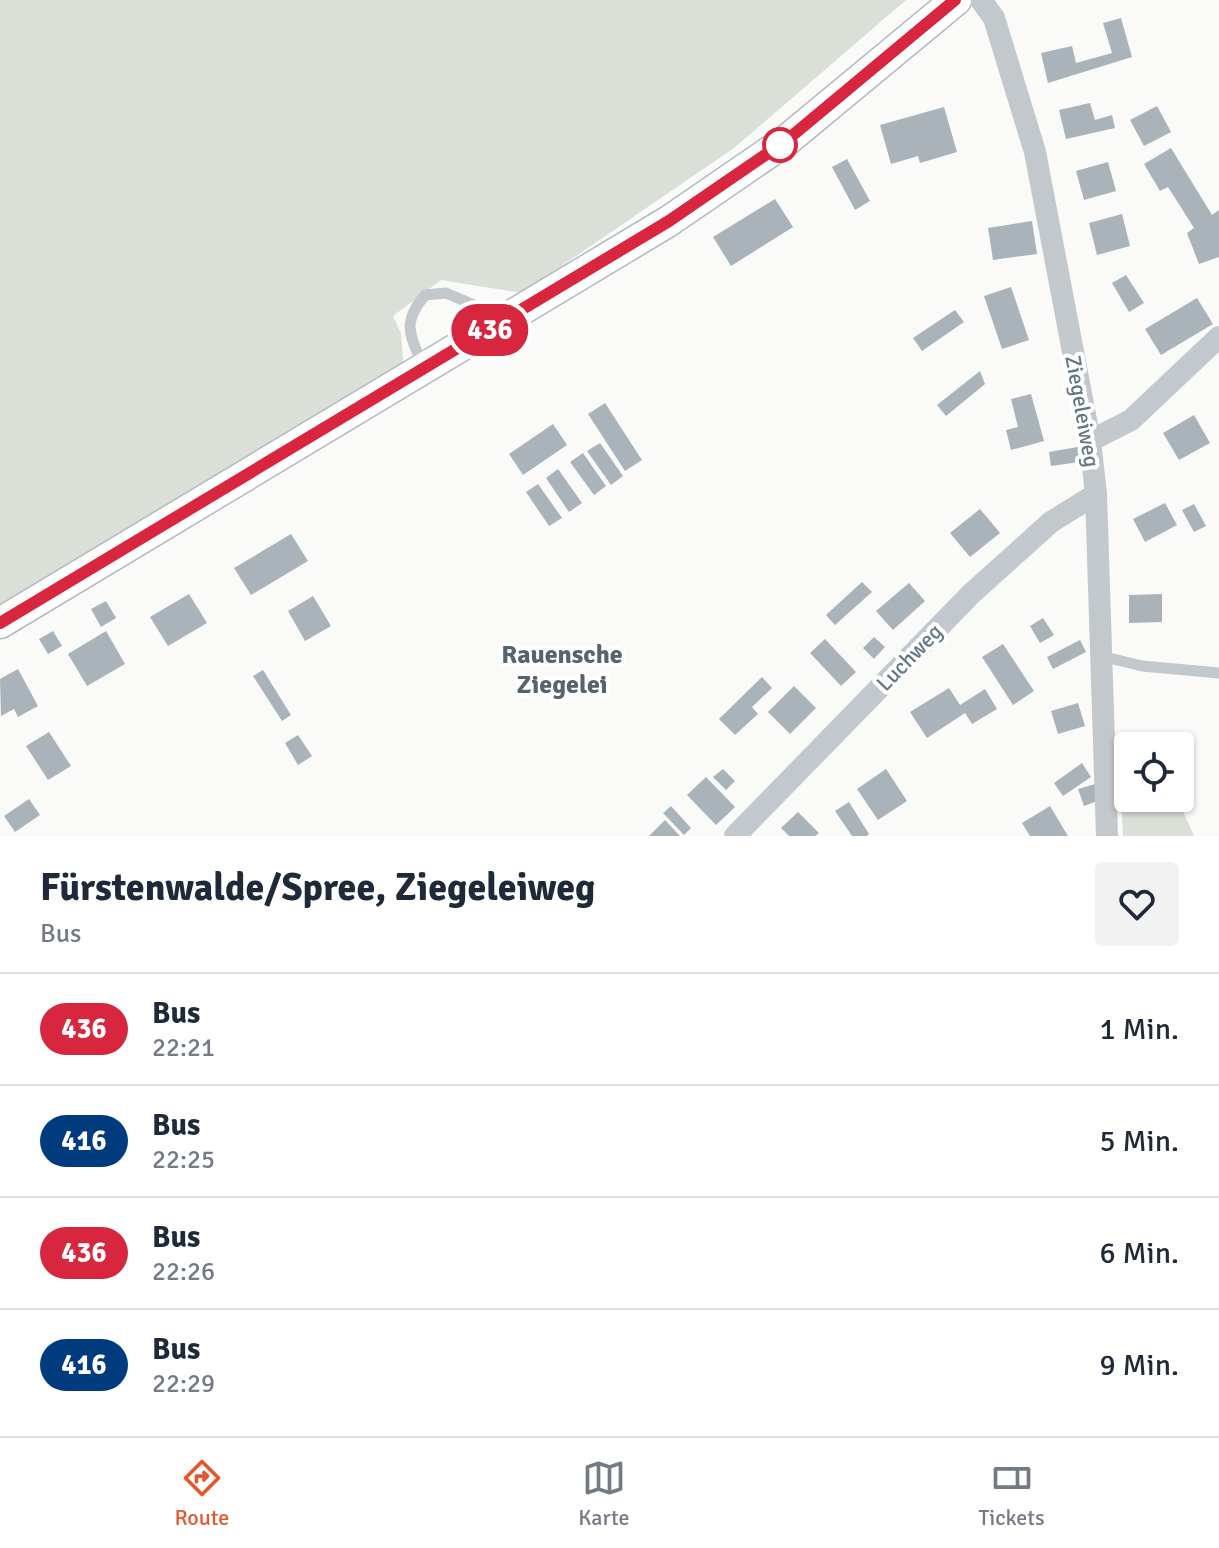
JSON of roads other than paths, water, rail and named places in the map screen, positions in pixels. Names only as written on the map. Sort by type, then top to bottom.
[{"type":"main road","points":[[0,623],[669,221],[787,140],[956,0]]},
{"type":"street","name":"Ziegeleiweg","points":[[981,0],[994,18],[1035,152],[1090,441],[1096,494],[1107,836]]},
{"type":"street","points":[[1090,441],[1131,420],[1219,337]]},
{"type":"street","name":"Luchweg","points":[[735,836],[971,594],[1051,522],[1096,494]]},
{"type":"lane","points":[[437,362],[418,354],[408,333],[410,313],[425,295],[446,293],[481,308],[526,309]]},
{"type":"lane","points":[[1100,656],[1142,666],[1219,673]]},
{"type":"district","name":"Rauensche Ziegelei","points":[[562,669]]}]
